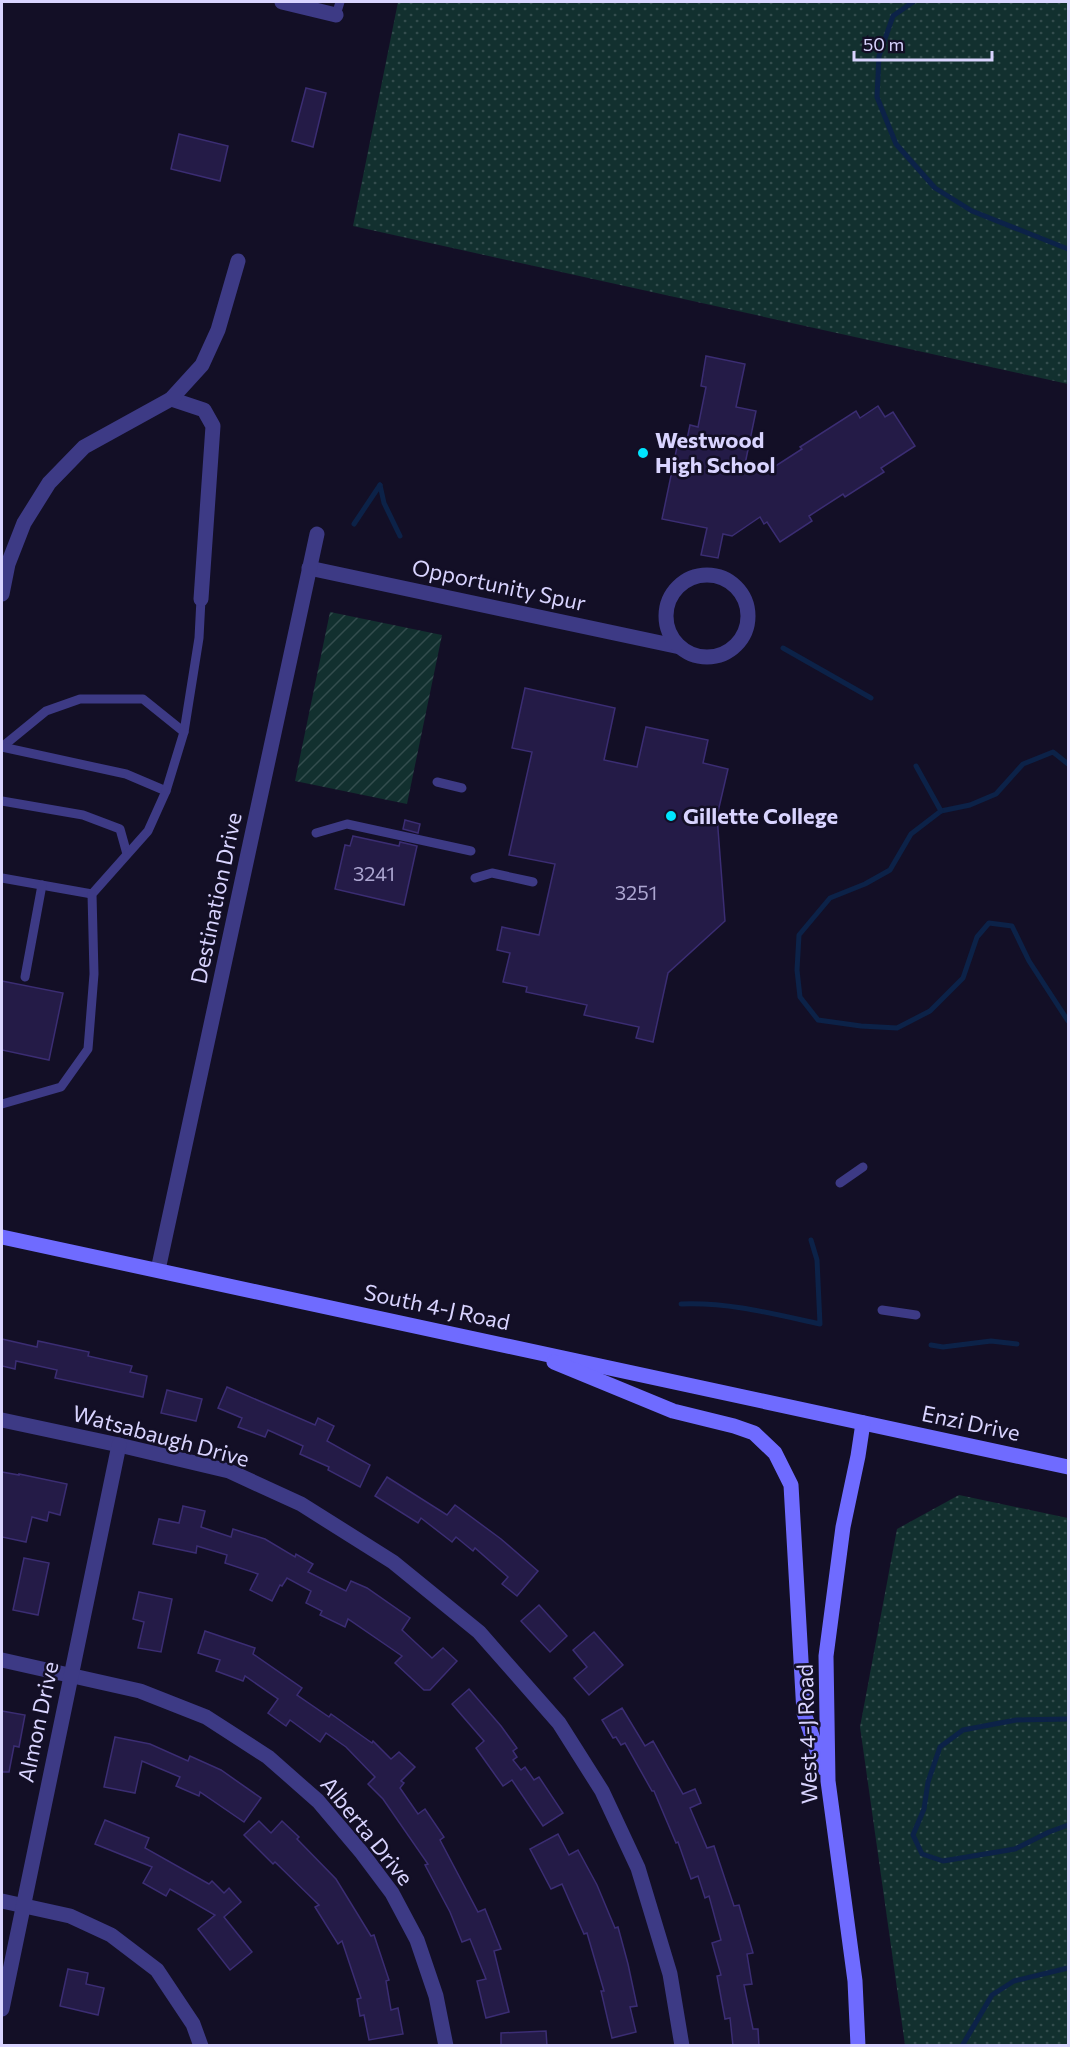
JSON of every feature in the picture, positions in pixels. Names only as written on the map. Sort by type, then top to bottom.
[{"type":"main road","name":"South 4-J Road","points":[[2,1237],[863,1423]]},
{"type":"main road","points":[[518,1347],[673,1411],[754,1433],[775,1453],[791,1485],[804,1713],[828,1781]]},
{"type":"main road","name":"Enzi Drive","points":[[863,1423],[1068,1467]]},
{"type":"main road","name":"West 4-J Road","points":[[858,2046],[855,1981],[828,1781],[826,1656],[843,1527],[863,1423]]},
{"type":"street","points":[[282,2],[338,8]]},
{"type":"street","points":[[2,594],[8,564],[24,523],[49,483],[84,447],[171,399],[202,365],[218,330],[238,261]]},
{"type":"street","points":[[171,399],[204,410],[213,426],[201,599]]},
{"type":"street","name":"Destination Drive","points":[[158,1270],[317,534]]},
{"type":"street","name":"Opportunity Spur","points":[[309,568],[680,647],[691,654],[710,656],[728,651],[738,642],[745,630],[748,618],[746,604],[731,583],[720,577],[706,575],[692,578],[680,585],[671,595],[666,622],[671,636],[680,647]]},
{"type":"street","name":"Watsabaugh Drive","points":[[2,1420],[229,1472],[301,1504],[393,1562],[479,1632],[559,1723],[602,1791],[638,1868],[670,1974],[682,2046]]},
{"type":"street","name":"Almon Drive","points":[[2,2009],[119,1445]]},
{"type":"street","name":"Alberta Drive","points":[[2,1660],[140,1691],[206,1717],[268,1756],[318,1801],[392,1893],[417,1940],[436,1996],[447,2046]]},
{"type":"street","points":[[2,1901],[70,1916],[111,1935],[157,1970],[193,2024],[201,2046]]},
{"type":"lane","points":[[2,1104],[61,1087],[88,1049],[94,974],[92,894],[148,831],[166,792],[184,732],[199,638],[201,599]]},
{"type":"lane","points":[[2,747],[46,711],[80,699],[143,699],[184,732]]},
{"type":"lane","points":[[2,747],[126,774],[166,792]]},
{"type":"lane","points":[[437,782],[462,788]]},
{"type":"lane","points":[[2,801],[82,814],[120,829],[127,854]]},
{"type":"lane","points":[[316,833],[346,824],[471,851]]},
{"type":"lane","points":[[475,878],[492,873],[533,882]]},
{"type":"lane","points":[[2,878],[92,894]]},
{"type":"lane","points":[[25,977],[42,885]]},
{"type":"lane","points":[[840,1183],[863,1167]]},
{"type":"lane","points":[[882,1310],[916,1315]]},
{"type":"green space","points":[[398,2],[1068,2],[1068,384],[353,226]]},
{"type":"green space","points":[[330,612],[442,635],[407,804],[295,781]]},
{"type":"green space","points":[[959,1495],[1068,1518],[1068,2045],[905,2045],[860,1727],[897,1529]]},
{"type":"building","points":[[306,88],[326,93],[313,147],[292,141]]},
{"type":"building","points":[[179,134],[228,146],[220,181],[171,169]]},
{"type":"building","points":[[706,356],[745,364],[736,407],[756,411],[745,464],[771,469],[802,449],[800,447],[856,411],[860,418],[878,406],[885,417],[893,412],[915,446],[881,468],[884,472],[845,497],[843,494],[809,516],[812,521],[780,542],[767,522],[764,524],[760,517],[732,536],[723,534],[718,558],[701,555],[707,528],[662,519],[677,447],[685,449],[690,425],[698,427],[706,387],[701,386]]},
{"type":"building","points":[[525,688],[615,708],[604,760],[637,767],[646,727],[708,740],[703,763],[728,769],[717,816],[725,921],[668,973],[653,1042],[636,1038],[639,1027],[584,1015],[587,1005],[526,992],[527,987],[503,982],[510,953],[497,950],[502,927],[539,935],[555,864],[509,855],[532,752],[512,748]]},
{"type":"building","points":[[405,820],[420,824],[418,833],[403,829]]},
{"type":"building","points":[[353,836],[399,846],[400,842],[417,846],[404,905],[335,889],[345,845],[350,846]]},
{"type":"building","points":[[2,981],[63,993],[49,1060],[2,1050]]},
{"type":"building","points":[[2,1339],[37,1347],[38,1341],[89,1352],[88,1356],[132,1366],[130,1372],[147,1376],[143,1397],[55,1378],[57,1370],[16,1361],[15,1369],[2,1366]]},
{"type":"building","points":[[227,1387],[315,1425],[318,1418],[334,1426],[327,1441],[370,1465],[360,1487],[328,1470],[329,1467],[300,1454],[303,1446],[268,1430],[265,1437],[238,1427],[242,1418],[218,1408]]},
{"type":"building","points":[[167,1390],[202,1399],[196,1421],[161,1413]]},
{"type":"building","points":[[2,1472],[67,1484],[60,1515],[49,1512],[47,1521],[32,1517],[26,1542],[2,1537]]},
{"type":"building","points":[[387,1477],[447,1515],[455,1505],[501,1539],[538,1571],[517,1596],[502,1584],[508,1577],[475,1548],[473,1551],[456,1537],[452,1542],[421,1518],[418,1523],[375,1496]]},
{"type":"building","points":[[183,1506],[205,1511],[201,1527],[231,1537],[233,1529],[265,1539],[295,1557],[296,1554],[313,1564],[308,1572],[346,1591],[351,1581],[367,1588],[410,1618],[402,1630],[432,1658],[443,1648],[457,1661],[430,1690],[424,1690],[395,1663],[402,1656],[348,1619],[345,1627],[320,1615],[322,1611],[306,1603],[311,1591],[287,1578],[282,1586],[280,1585],[272,1601],[250,1590],[258,1574],[225,1563],[227,1555],[197,1546],[196,1553],[153,1544],[159,1519],[179,1523]]},
{"type":"building","points":[[24,1558],[49,1563],[38,1615],[13,1610]]},
{"type":"building","points":[[139,1592],[172,1599],[161,1652],[138,1648],[144,1622],[133,1619]]},
{"type":"building","points":[[539,1605],[567,1636],[550,1652],[521,1621]]},
{"type":"building","points":[[205,1631],[255,1648],[253,1654],[302,1688],[297,1695],[329,1717],[331,1714],[372,1743],[373,1741],[391,1759],[399,1752],[415,1767],[401,1781],[404,1783],[400,1788],[418,1814],[425,1809],[444,1837],[440,1840],[478,1912],[485,1909],[501,1949],[494,1951],[509,2012],[486,2018],[477,1981],[486,1979],[470,1939],[462,1942],[450,1912],[425,1865],[428,1864],[383,1799],[368,1784],[375,1777],[346,1747],[326,1733],[320,1742],[290,1720],[286,1726],[268,1713],[278,1699],[245,1676],[243,1681],[216,1671],[220,1660],[198,1653]]},
{"type":"building","points":[[594,1632],[623,1665],[589,1695],[574,1678],[587,1667],[573,1650]]},
{"type":"building","points":[[469,1689],[517,1748],[513,1751],[517,1757],[513,1760],[521,1770],[525,1767],[534,1780],[539,1777],[563,1813],[543,1826],[512,1780],[503,1786],[476,1748],[484,1741],[452,1704]]},
{"type":"building","points":[[622,1708],[645,1746],[653,1741],[683,1794],[695,1789],[701,1803],[690,1808],[707,1848],[714,1846],[734,1906],[739,1905],[753,1953],[747,1954],[752,1984],[744,1985],[753,2029],[758,2029],[759,2046],[733,2046],[730,2018],[725,2019],[717,1976],[721,1975],[712,1943],[721,1940],[709,1896],[705,1898],[698,1876],[691,1879],[678,1842],[676,1843],[654,1791],[625,1743],[621,1745],[616,1737],[613,1738],[602,1720]]},
{"type":"building","points":[[2,1711],[25,1715],[19,1747],[14,1746],[9,1772],[2,1772]]},
{"type":"building","points":[[115,1737],[150,1744],[188,1761],[190,1756],[221,1770],[261,1798],[244,1822],[200,1792],[199,1796],[176,1786],[180,1777],[142,1761],[135,1793],[104,1787]]},
{"type":"building","points":[[105,1820],[149,1838],[145,1848],[209,1884],[212,1881],[224,1893],[229,1888],[241,1902],[224,1917],[252,1952],[230,1970],[198,1929],[215,1915],[170,1889],[166,1896],[143,1883],[152,1867],[95,1844]]},
{"type":"building","points":[[259,1821],[271,1833],[282,1821],[299,1837],[297,1839],[336,1879],[371,1936],[374,1935],[389,1980],[386,1981],[391,2010],[398,2008],[403,2034],[369,2040],[364,2015],[360,2016],[357,1999],[361,1998],[342,1941],[338,1944],[315,1907],[319,1905],[244,1835]]},
{"type":"building","points":[[558,1834],[569,1855],[578,1850],[597,1885],[615,1928],[618,1927],[637,2006],[630,2007],[636,2032],[612,2038],[601,1991],[604,1991],[587,1933],[584,1934],[562,1884],[551,1889],[530,1849]]},
{"type":"building","points":[[68,1969],[88,1973],[86,1984],[104,1988],[98,2015],[60,2006]]},
{"type":"building","points":[[546,2031],[547,2046],[501,2046],[501,2033]]},
{"type":"waterway","points":[[913,2],[893,16],[879,56],[877,97],[896,144],[935,188],[972,211],[1068,249]]},
{"type":"waterway","points":[[380,485],[384,503],[400,536]]},
{"type":"waterway","points":[[354,524],[380,485]]},
{"type":"waterway","points":[[783,648],[871,698]]},
{"type":"waterway","points":[[1068,764],[1053,752],[1023,764],[996,794],[970,805],[941,811],[911,834],[890,870],[865,884],[830,898],[799,935],[797,970],[800,997],[818,1020],[897,1028],[930,1011],[963,978],[977,937],[989,923],[1012,926],[1029,961],[1068,1021]]},
{"type":"waterway","points":[[916,766],[941,811]]},
{"type":"waterway","points":[[681,1304],[734,1307],[820,1324],[817,1260],[811,1240]]},
{"type":"waterway","points":[[931,1345],[943,1347],[991,1341],[1017,1344]]},
{"type":"waterway","points":[[1068,1719],[1016,1720],[963,1730],[940,1747],[928,1782],[924,1809],[913,1835],[922,1854],[943,1861],[1015,1849],[1068,1825]]},
{"type":"waterway","points":[[962,2046],[992,1995],[1014,1981],[1068,1968]]},
{"type":"place","name":"Westwood High School","points":[[643,453]]},
{"type":"place","name":"Gillette College","points":[[671,816]]}]
